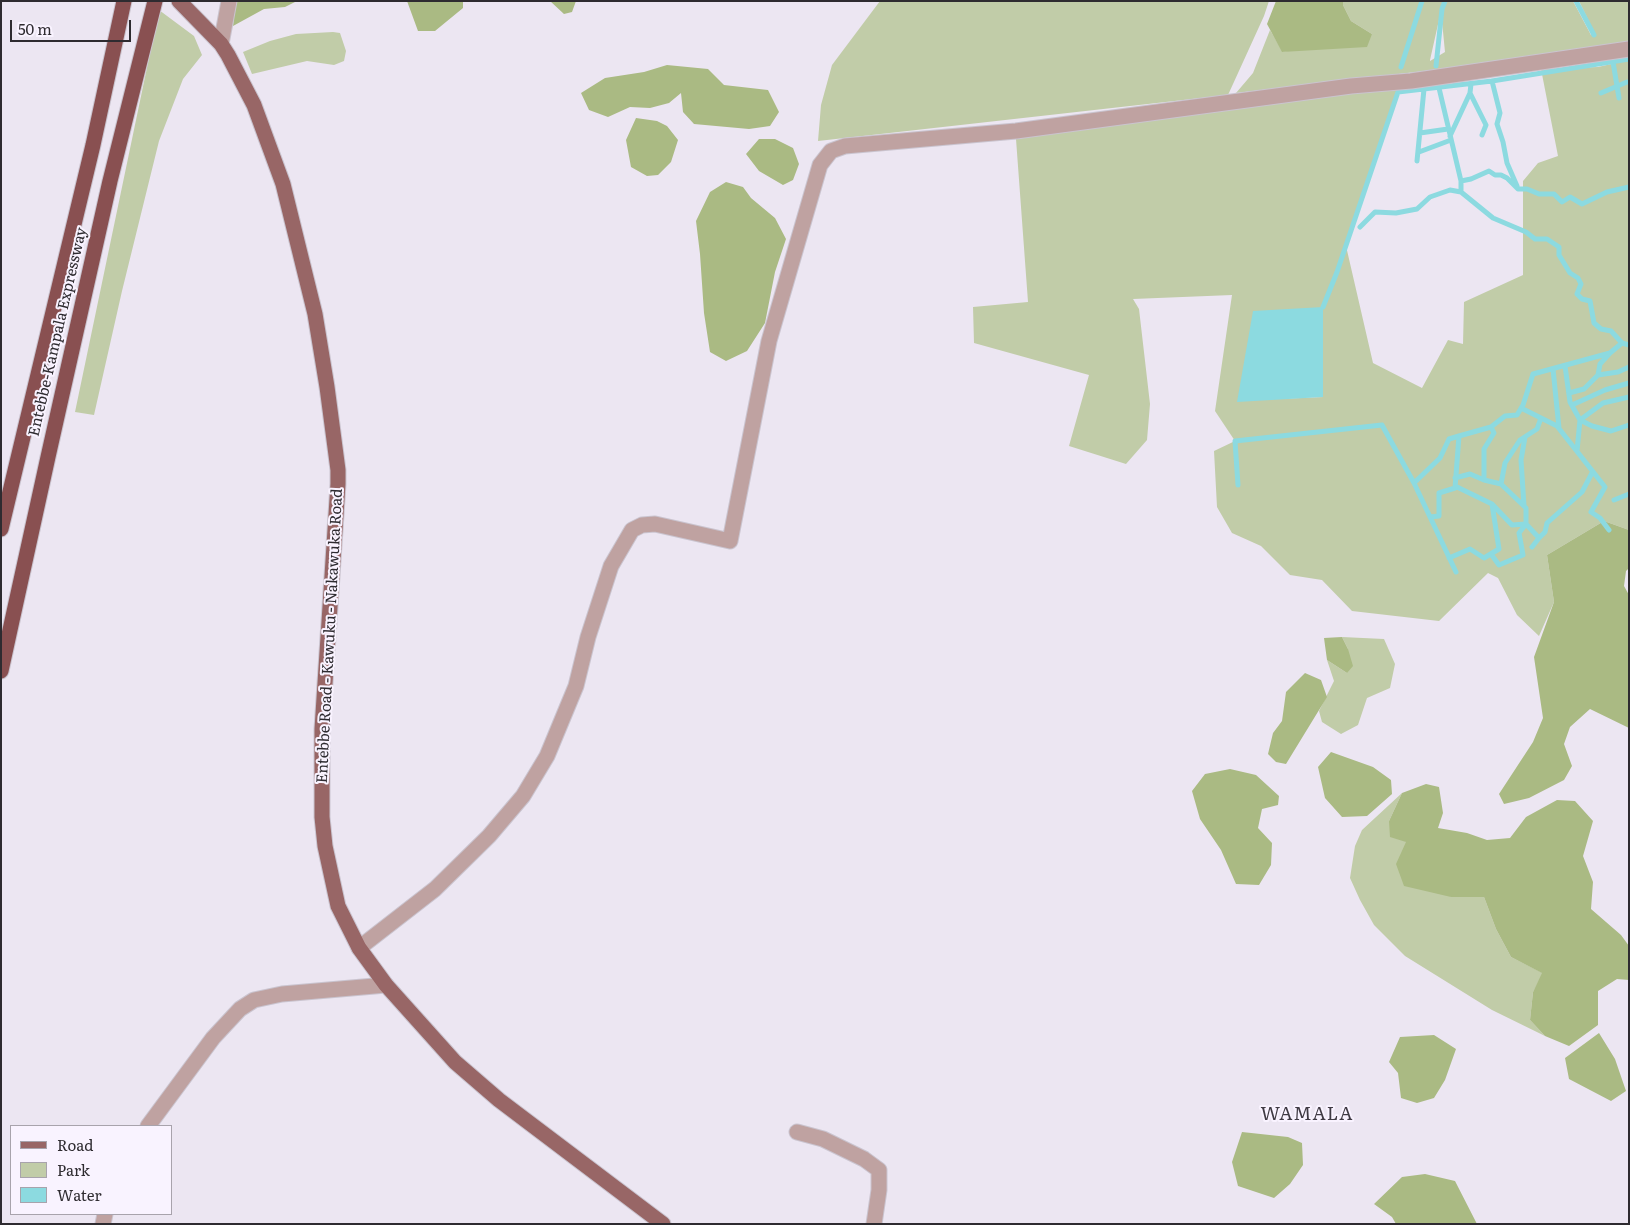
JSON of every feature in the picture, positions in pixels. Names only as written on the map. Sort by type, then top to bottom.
[{"type":"highway","name":"Entebbe-Kampala Expressway","points":[[1,529],[94,145],[124,1]]},
{"type":"highway","name":"Entebbe-Kampala Expressway","points":[[1,671],[106,200],[154,5]]},
{"type":"main road","name":"Entebbe Road - Kawuku - Nakawuka Road","points":[[180,1],[221,44],[254,105],[283,184],[315,314],[328,387],[338,484],[322,729],[322,817],[325,846],[338,906],[358,948],[386,985],[455,1062],[491,1094],[570,1156],[663,1224]]},
{"type":"street","points":[[221,44],[229,1]]},
{"type":"street","points":[[358,948],[435,889],[489,836],[523,796],[547,756],[576,686],[588,637],[611,566],[632,530],[642,525],[655,524],[730,541],[769,341],[820,165],[831,151],[845,146],[1016,131],[1351,86],[1411,81],[1629,49]]},
{"type":"street","points":[[149,1125],[212,1038],[240,1009],[254,1000],[282,994],[386,985]]},
{"type":"street","points":[[797,1132],[823,1139],[864,1159],[879,1170],[879,1190],[874,1224]]},
{"type":"green space","points":[[235,1],[297,1],[285,7],[264,9],[233,26]]},
{"type":"green space","points":[[407,1],[463,1],[463,8],[435,31],[418,31]]},
{"type":"green space","points":[[550,1],[576,1],[572,12],[564,14]]},
{"type":"green space","points":[[880,1],[1269,1],[1228,95],[818,141],[821,105],[832,65]]},
{"type":"green space","points":[[1276,1],[1343,1],[1351,21],[1372,34],[1367,47],[1282,52],[1267,24]]},
{"type":"green space","points":[[1343,1],[1573,1],[1591,35],[1596,36],[1579,1],[1629,1],[1629,43],[1476,65],[1236,93],[1253,73],[1270,30],[1283,52],[1372,34],[1351,21]],"holes":[[[1441,11],[1445,52],[1430,61]]]},
{"type":"green space","points":[[159,10],[194,36],[202,55],[183,79],[159,141],[94,415],[75,412]]},
{"type":"green space","points":[[340,33],[346,51],[344,61],[334,65],[307,61],[252,74],[243,52],[270,41],[296,34]]},
{"type":"green space","points":[[1629,60],[1629,530],[1604,521],[1547,555],[1554,602],[1539,636],[1517,615],[1498,578],[1488,573],[1439,621],[1352,611],[1322,580],[1290,575],[1261,546],[1232,533],[1217,507],[1214,451],[1235,441],[1215,411],[1232,295],[1133,299],[1139,309],[1150,404],[1147,440],[1126,464],[1069,446],[1089,375],[974,343],[973,307],[1028,302],[1016,139],[1324,96],[1397,89],[1346,246],[1373,363],[1422,388],[1448,340],[1463,344],[1464,302],[1523,275],[1523,181],[1538,163],[1558,156],[1541,69],[1598,67]],"holes":[[[1323,308],[1323,397],[1279,399]]]},
{"type":"green space","points":[[667,65],[708,69],[724,85],[768,90],[779,112],[770,126],[749,129],[694,124],[683,112],[681,93],[669,103],[650,108],[630,107],[608,117],[589,110],[581,93],[605,78],[644,72]]},
{"type":"green space","points":[[636,118],[657,121],[667,126],[678,140],[671,162],[658,175],[647,176],[631,167],[626,140]]},
{"type":"green space","points":[[759,139],[775,139],[793,148],[799,164],[793,180],[783,185],[759,171],[746,154]]},
{"type":"green space","points":[[726,182],[743,187],[751,198],[775,218],[786,239],[775,272],[765,323],[747,351],[726,361],[710,352],[704,313],[696,221],[710,192]]},
{"type":"green space","points":[[1604,521],[1629,530],[1629,568],[1626,571],[1624,586],[1629,595],[1629,728],[1590,709],[1570,727],[1564,744],[1572,766],[1564,780],[1529,798],[1504,804],[1499,794],[1533,742],[1543,718],[1534,657],[1554,602],[1547,555]]},
{"type":"green space","points":[[1342,637],[1384,639],[1395,664],[1390,688],[1367,698],[1358,725],[1341,734],[1322,722],[1319,711],[1334,681],[1327,660],[1347,673],[1348,649]]},
{"type":"green space","points":[[1342,637],[1353,666],[1347,673],[1327,660],[1324,638]]},
{"type":"green space","points":[[1305,673],[1321,680],[1327,697],[1286,764],[1276,762],[1268,754],[1273,733],[1282,721],[1286,692]]},
{"type":"green space","points":[[1331,752],[1373,767],[1391,780],[1392,794],[1367,816],[1342,817],[1325,798],[1318,767]]},
{"type":"green space","points":[[1230,769],[1256,775],[1279,796],[1278,805],[1262,809],[1258,828],[1272,843],[1271,865],[1259,885],[1236,884],[1221,850],[1200,819],[1192,791],[1205,774]]},
{"type":"green space","points":[[1426,784],[1439,787],[1443,813],[1438,828],[1467,833],[1487,840],[1510,838],[1526,817],[1557,800],[1575,801],[1593,821],[1583,856],[1593,882],[1591,909],[1621,935],[1629,946],[1629,980],[1617,979],[1598,991],[1598,1025],[1569,1046],[1545,1036],[1530,1020],[1533,992],[1542,973],[1511,957],[1496,929],[1484,897],[1451,897],[1404,886],[1396,864],[1406,842],[1390,837],[1389,821],[1402,793]]},
{"type":"green space","points":[[1402,793],[1389,821],[1451,897],[1484,897],[1496,929],[1511,957],[1543,973],[1533,992],[1530,1020],[1545,1036],[1492,1010],[1405,956],[1374,925],[1350,878],[1355,846],[1362,830]]},
{"type":"green space","points":[[1599,1033],[1615,1059],[1626,1091],[1611,1101],[1569,1079],[1565,1058]]},
{"type":"green space","points":[[1434,1035],[1456,1049],[1445,1080],[1434,1098],[1417,1103],[1401,1098],[1398,1073],[1389,1062],[1400,1037]]},
{"type":"green space","points":[[1242,1132],[1288,1137],[1302,1143],[1303,1165],[1290,1184],[1274,1198],[1238,1186],[1232,1162]]},
{"type":"green space","points":[[1425,1174],[1455,1181],[1477,1224],[1396,1224],[1392,1217],[1374,1204],[1402,1177]]},
{"type":"water","points":[[1323,307],[1323,397],[1237,402],[1253,311]]},
{"type":"waterway","points":[[1401,67],[1422,1]]},
{"type":"waterway","points":[[1436,66],[1442,9],[1445,1]]},
{"type":"waterway","points":[[1576,1],[1594,35]]},
{"type":"waterway","points":[[1323,307],[1337,272],[1398,92],[1492,81],[1629,59]]},
{"type":"waterway","points":[[1613,62],[1619,98]]},
{"type":"waterway","points":[[1492,81],[1500,113],[1497,124],[1507,163],[1517,186]]},
{"type":"waterway","points":[[1601,93],[1627,82]]},
{"type":"waterway","points":[[1450,136],[1470,93],[1471,84]]},
{"type":"waterway","points":[[1439,88],[1461,181]]},
{"type":"waterway","points":[[1417,161],[1424,89]]},
{"type":"waterway","points":[[1470,93],[1486,125],[1482,135]]},
{"type":"waterway","points":[[1420,133],[1448,129]]},
{"type":"waterway","points":[[1419,152],[1451,140]]},
{"type":"waterway","points":[[1629,187],[1607,192],[1582,204],[1570,197],[1562,202],[1554,194],[1539,194],[1527,189],[1518,189],[1507,178],[1495,175],[1489,171],[1461,181],[1461,192],[1493,218],[1526,232],[1535,239],[1547,239],[1559,247],[1559,255],[1570,273],[1578,278],[1581,284],[1577,294],[1582,299],[1590,301],[1594,323],[1601,329],[1611,331],[1622,343],[1629,345]]},
{"type":"waterway","points":[[1360,227],[1375,212],[1396,213],[1417,209],[1430,197],[1450,190],[1461,192]]},
{"type":"waterway","points":[[1484,480],[1484,449],[1494,433],[1491,427],[1505,416],[1517,415],[1523,405],[1533,374],[1610,353],[1622,343]]},
{"type":"waterway","points":[[1569,393],[1584,389],[1598,375],[1600,364],[1610,353]]},
{"type":"waterway","points":[[1565,366],[1570,402],[1580,420],[1577,451]]},
{"type":"waterway","points":[[1598,375],[1618,372],[1629,367]]},
{"type":"waterway","points":[[1553,369],[1559,428]]},
{"type":"waterway","points":[[1572,405],[1605,390],[1629,383]]},
{"type":"waterway","points":[[1629,397],[1603,403],[1580,420],[1592,426],[1611,431],[1629,425]]},
{"type":"waterway","points":[[1521,408],[1557,426],[1605,487],[1591,512],[1600,518],[1609,530]]},
{"type":"waterway","points":[[1455,478],[1470,474],[1501,484],[1505,463],[1520,440],[1537,429],[1541,418]]},
{"type":"waterway","points":[[1238,485],[1235,441],[1382,425],[1414,483],[1456,572]]},
{"type":"waterway","points":[[1430,517],[1439,516],[1439,493],[1455,488],[1459,436],[1491,427]]},
{"type":"waterway","points":[[1414,483],[1440,458],[1449,439],[1459,436]]},
{"type":"waterway","points":[[1524,506],[1521,460],[1525,437]]},
{"type":"waterway","points":[[1532,547],[1545,532],[1547,523],[1582,492],[1592,473]]},
{"type":"waterway","points":[[1501,484],[1526,508],[1526,524],[1539,538]]},
{"type":"waterway","points":[[1455,488],[1457,487],[1492,504],[1512,525],[1526,524]]},
{"type":"waterway","points":[[1614,500],[1629,494]]},
{"type":"waterway","points":[[1449,558],[1470,549],[1484,558],[1499,549],[1492,504]]},
{"type":"waterway","points":[[1491,554],[1499,565],[1523,555],[1519,533],[1526,524]]},
{"type":"district","name":"WAMALA","points":[[1307,1115]]}]
